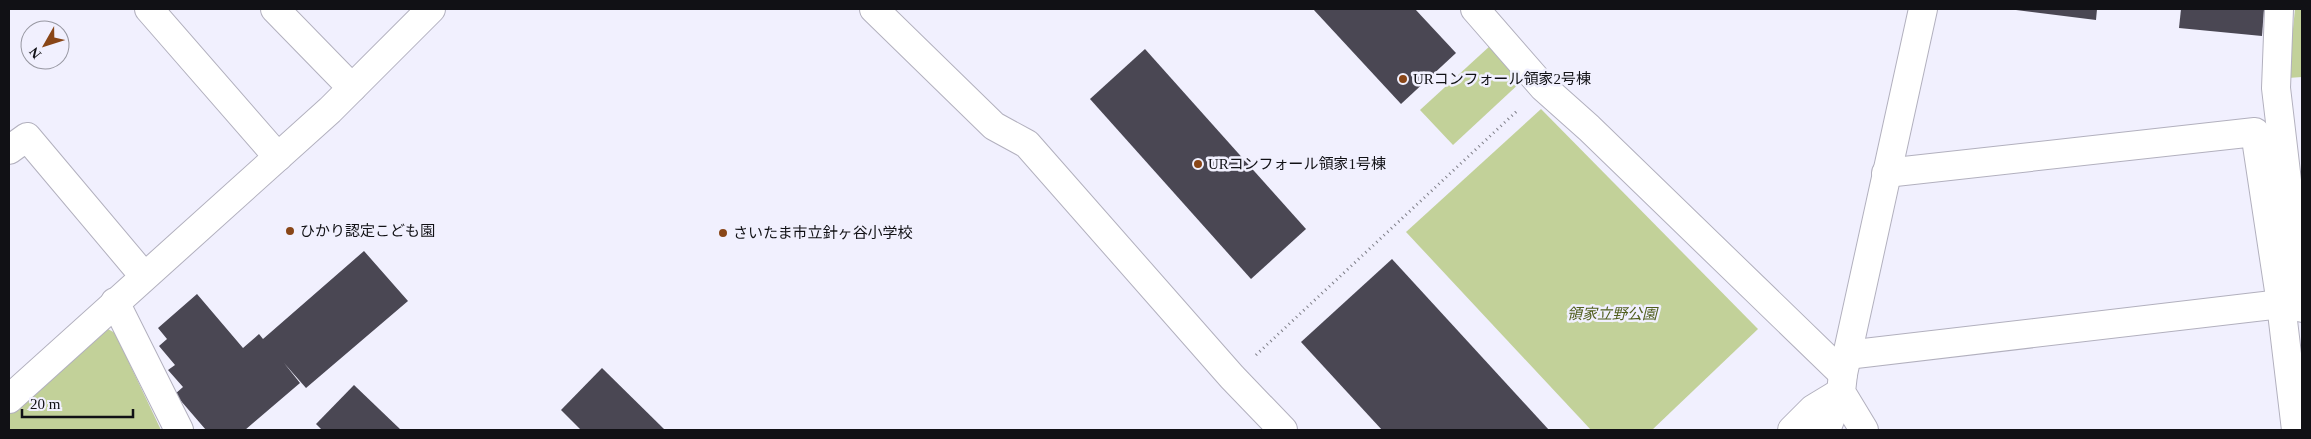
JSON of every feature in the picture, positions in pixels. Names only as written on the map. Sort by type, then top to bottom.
[{"type":"street","points":[[149,9],[278,157]]},
{"type":"street","points":[[274,9],[352,88]]},
{"type":"street","points":[[9,399],[278,157],[352,88],[431,9]]},
{"type":"street","points":[[874,9],[994,126],[1026,144],[1232,377],[1282,430]]},
{"type":"street","points":[[1475,9],[1544,87],[1844,374],[1864,430]]},
{"type":"street","points":[[1826,430],[1844,374],[1923,9]]},
{"type":"street","points":[[2280,9],[2276,88],[2292,314],[2296,430]]},
{"type":"street","points":[[1886,173],[2255,132],[2292,314]]},
{"type":"street","points":[[9,150],[27,137],[144,276]]},
{"type":"street","points":[[115,302],[179,430]]},
{"type":"street","points":[[1792,430],[1844,374],[2292,314]]},
{"type":"path","points":[[1232,377],[1544,87]]},
{"type":"green space","points":[[2295,9],[2302,9],[2302,77],[2288,78]]},
{"type":"green space","points":[[1491,45],[1523,80],[1453,145],[1420,110]]},
{"type":"green space","name":"領家立野公園","points":[[1541,109],[1758,329],[1652,430],[1591,430],[1406,232]]},
{"type":"green space","points":[[108,329],[115,333],[161,430],[9,430],[9,412]]},
{"type":"building","name":"URコンフォール領家2号棟","points":[[1313,9],[1415,9],[1456,53],[1401,104]]},
{"type":"building","points":[[2008,9],[2097,9],[2096,20]]},
{"type":"building","points":[[2181,9],[2264,9],[2262,36],[2179,28]]},
{"type":"building","name":"URコンフォール領家1号棟","points":[[1145,49],[1306,229],[1251,279],[1090,99]]},
{"type":"building","points":[[364,251],[408,301],[306,388],[284,363],[300,383],[245,430],[206,430],[175,394],[183,387],[168,370],[175,365],[159,346],[167,339],[158,328],[197,294],[243,348],[259,334],[263,339]]},
{"type":"building","points":[[1392,259],[1549,430],[1382,430],[1301,342]]},
{"type":"building","points":[[602,368],[665,430],[581,430],[561,410]]},
{"type":"building","points":[[354,385],[401,430],[322,430],[316,424]]},
{"type":"place","name":"URコンフォール領家2号棟","points":[[1403,79]]},
{"type":"place","name":"URコンフォール領家1号棟","points":[[1198,164]]},
{"type":"place","name":"ひかり認定こども園","points":[[290,231]]},
{"type":"place","name":"さいたま市立針ヶ谷小学校","points":[[723,233]]}]
